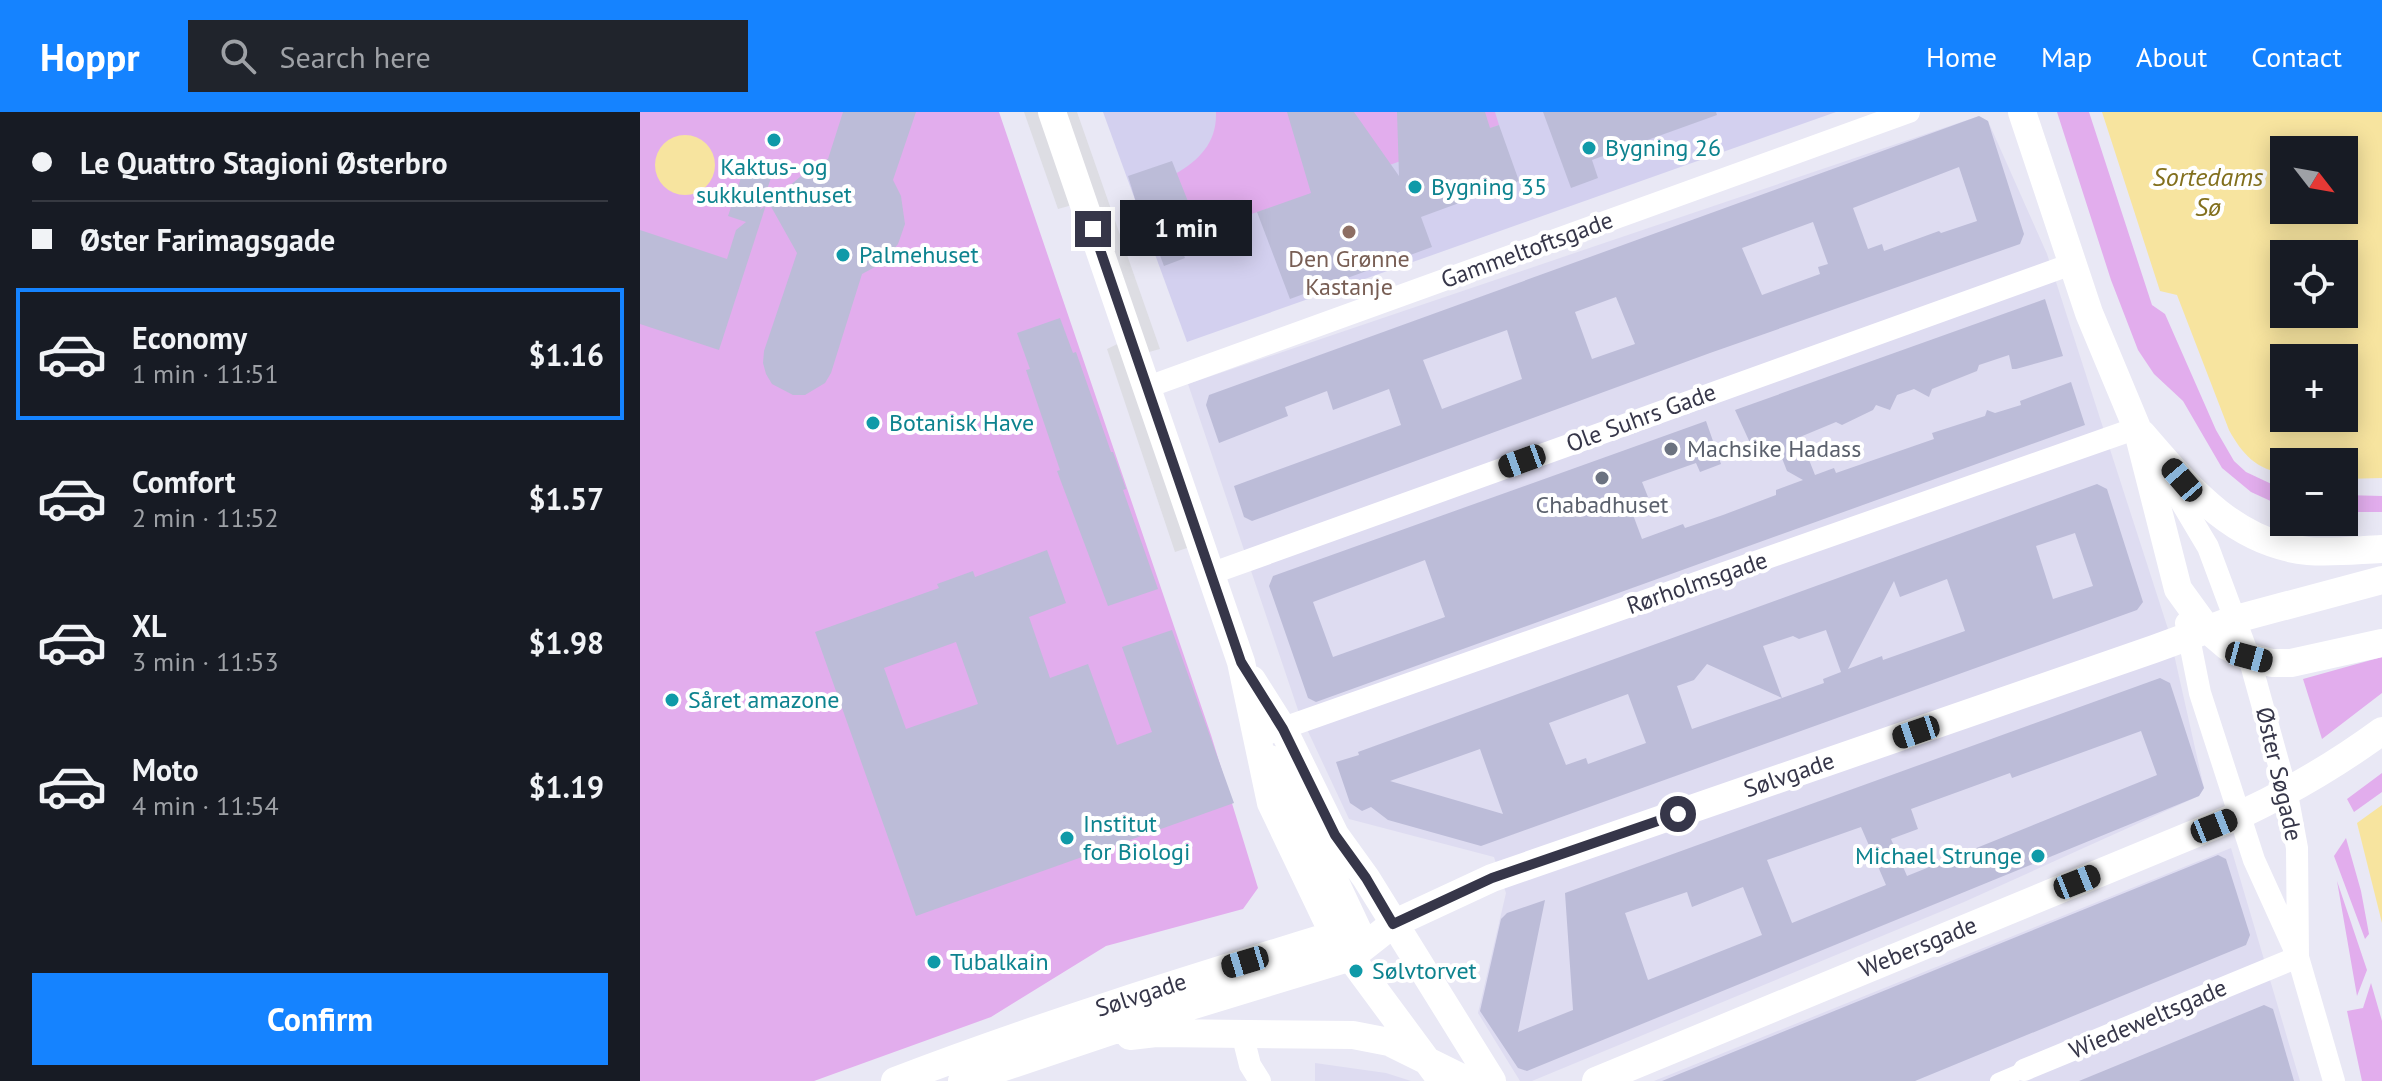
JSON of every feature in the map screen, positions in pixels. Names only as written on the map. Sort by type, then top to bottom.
[{"type":"street","points":[[1052,112],[1241,662],[1305,818],[1339,887],[1352,942],[1446,1073]]},
{"type":"street","name":"Gammeltoftsgade","points":[[1145,388],[1909,112]]},
{"type":"street","name":"Øster Søgade","points":[[2022,112],[2105,355],[2137,428],[2208,547],[2249,657],[2287,794],[2297,848],[2298,957]]},
{"type":"street","name":"Ole Suhrs Gade","points":[[1210,574],[2072,264]]},
{"type":"street","points":[[2137,428],[2203,502],[2251,534],[2270,543],[2309,551],[2382,549]]},
{"type":"street","name":"Øster Søgade","points":[[2137,428],[2178,589],[2198,633],[2200,693],[2254,860],[2298,957],[2334,1081]]},
{"type":"street","name":"Rørholmsgade","points":[[1270,733],[2137,428]]},
{"type":"street","name":"Sølvgade","points":[[962,1081],[1352,942],[1492,878],[2236,619],[2382,580]]},
{"type":"street","points":[[2198,633],[2249,657],[2272,663],[2291,663],[2382,643]]},
{"type":"street","name":"Webersgade","points":[[1596,1081],[2240,815],[2287,794],[2346,758],[2382,731]]},
{"type":"street","points":[[1270,733],[1366,878],[1492,1081]]},
{"type":"street","name":"Sølvgade","points":[[895,1081],[990,1044],[1134,996],[1352,942]]},
{"type":"street","name":"Wiedeweltsgade","points":[[1998,1081],[2298,957]]},
{"type":"street","name":"Sølvgade","points":[[1043,1053],[1156,1033],[1353,1035],[1389,1042],[1446,1073]]},
{"type":"street","points":[[1242,1033],[1250,1065],[1260,1081]]},
{"type":"shaded area","name":"Botanisk Have","points":[[640,112],[999,112],[1211,735],[1258,888],[1243,909],[1106,946],[991,1017],[814,1081],[640,1081]]},
{"type":"shaded area","points":[[1024,112],[1077,112],[1160,349],[1138,355],[1202,543],[1175,552],[1107,349],[1128,339],[1083,202],[1058,209]]},
{"type":"shaded area","points":[[1103,112],[1836,112],[1187,342]]},
{"type":"shaded area","points":[[1216,112],[1495,112],[1499,125],[1283,204],[1196,231],[1191,208],[1175,174],[1192,163],[1205,149],[1214,132]]},
{"type":"shaded area","points":[[2057,112],[2089,112],[2152,305],[2165,314],[2216,430],[2234,461],[2246,472],[2270,483],[2270,501],[2251,492],[2222,468],[2183,401],[2154,374],[2138,350],[2111,280]]},
{"type":"shaded area","points":[[1979,116],[1988,121],[2047,254],[2169,632],[2204,788],[2199,796],[1964,902],[1532,1081],[1520,1081],[1478,1013],[1506,893],[1494,857],[1349,819],[1298,710],[1188,384]]},
{"type":"shaded area","points":[[2358,495],[2382,496],[2382,512],[2358,512]]},
{"type":"shaded area","points":[[2382,657],[2382,693],[2322,739],[2303,679]]},
{"type":"shaded area","points":[[2382,773],[2382,792],[2354,812],[2347,799]]},
{"type":"shaded area","points":[[2346,838],[2361,891],[2369,934],[2365,939],[2334,856]]},
{"type":"shaded area","points":[[2231,848],[2300,1081],[1654,1081]]},
{"type":"shaded area","points":[[2337,881],[2367,970],[2357,996]]},
{"type":"shaded area","points":[[2371,983],[2382,1021],[2382,1081],[2362,1081],[2347,1011],[2363,1008]]},
{"type":"shaded area","points":[[1315,1063],[1386,1073],[1411,1081],[1315,1081]]},
{"type":"water","name":"Sortedams Sø","points":[[2102,112],[2382,112],[2382,478],[2358,479],[2358,448],[2270,448],[2270,470],[2251,459],[2229,430],[2177,295],[2160,291]]},
{"type":"water","points":[[685,135],[707,143],[715,165],[707,187],[685,195],[663,187],[655,165],[663,143]]},
{"type":"water","points":[[2382,805],[2382,923],[2357,823]]},
{"type":"building","name":"Palmehuset","points":[[843,112],[916,112],[893,180],[901,196],[905,224],[898,244],[888,256],[862,274],[831,373],[825,383],[805,395],[793,395],[772,384],[763,363],[764,351],[797,253],[769,203],[813,166],[828,159]]},
{"type":"building","points":[[1287,112],[1354,112],[1399,176],[1397,112],[1485,112],[1490,128],[1499,125],[1519,181],[1421,217],[1432,247],[1290,299],[1257,212],[1311,193]]},
{"type":"building","name":"Bygning 26","points":[[1543,112],[1716,112],[1717,115],[1592,160],[1598,178],[1571,188]]},
{"type":"building","points":[[1979,116],[1988,121],[2024,234],[2020,244],[1710,353],[1252,521],[1244,517],[1234,486],[1401,425],[1389,389],[1333,410],[1327,391],[1285,407],[1288,416],[1219,443],[1206,405],[1209,395]],"holes":[[[1959,167],[1977,221],[1884,251],[1882,244],[1868,249],[1853,208]],[[1813,222],[1828,264],[1818,267],[1820,274],[1762,295],[1742,248]],[[1616,297],[1635,344],[1592,359],[1575,312]],[[1507,330],[1522,379],[1442,409],[1423,360]]]},
{"type":"building","points":[[1172,161],[1191,209],[1196,231],[1177,238],[1185,258],[1164,266],[1156,245],[1152,247],[1143,225],[1128,176]]},
{"type":"building","points":[[745,166],[772,175],[760,210],[766,205],[719,350],[640,324],[640,230],[727,259],[736,230],[746,222],[728,216]]},
{"type":"building","points":[[2045,299],[2063,356],[2012,369],[2009,355],[1979,365],[1977,371],[1932,389],[1929,397],[1914,389],[1897,395],[1890,410],[1876,405],[1873,410],[1842,425],[1836,422],[1800,437],[1815,475],[1834,468],[1836,473],[1934,439],[1932,433],[1985,416],[1987,410],[1995,413],[2021,405],[2020,401],[2071,382],[2085,425],[1316,702],[1308,698],[1269,586],[1273,576],[1706,421],[1721,464],[1700,472],[1696,463],[1642,482],[1648,497],[1629,504],[1642,539],[1683,524],[1685,528],[1723,515],[1776,495],[1776,490],[1803,480],[1787,471],[1778,448],[1756,456],[1735,410]],"holes":[[[1425,560],[1445,617],[1333,657],[1313,602]]]},
{"type":"building","points":[[1060,318],[1113,452],[1158,589],[1108,606],[1057,471],[1060,470],[1026,370],[1030,369],[1017,333]]},
{"type":"building","points":[[2097,484],[2107,489],[2143,602],[2137,610],[1481,846],[1388,820],[1371,807],[1362,811],[1350,803],[1336,762],[1359,755],[1358,752]],"holes":[[[2075,533],[2093,586],[2053,599],[2036,546]],[[1947,579],[1965,631],[1848,669],[1894,581],[1900,597]],[[1826,630],[1841,672],[1823,679],[1824,683],[1782,698],[1763,646]],[[1707,664],[1782,698],[1692,729],[1677,686],[1694,680]],[[1628,694],[1646,743],[1588,764],[1586,758],[1566,765],[1549,723]],[[1480,749],[1503,814],[1390,781]]]},
{"type":"building","points":[[1047,550],[1066,603],[1029,617],[1050,678],[1088,664],[1117,745],[1152,732],[1122,647],[1172,630],[1234,803],[916,916],[815,632],[939,588],[937,584],[973,571],[975,577]],"holes":[[[956,642],[978,704],[906,729],[884,668]]]},
{"type":"building","points":[[2160,678],[2170,683],[2204,788],[2199,796],[1527,1071],[1518,1068],[1480,1011],[1501,919],[1507,913],[1545,900],[1518,1032],[1573,1010],[1565,893]],"holes":[[[2141,731],[2157,775],[1907,876],[1891,839],[1918,829],[1911,809],[2010,773],[2012,778]],[[1861,827],[1886,885],[1792,923],[1767,860]],[[1743,887],[1762,935],[1648,980],[1625,913],[1687,892],[1692,907]]]},
{"type":"building","points":[[2218,855],[2226,859],[2250,935],[2246,945],[1915,1081],[1662,1081]]},
{"type":"building","points":[[2264,1005],[2273,1009],[2294,1081],[2079,1081]]},
{"type":"place","name":"Kaktus- og sukkulenthuset","points":[[774,140]]},
{"type":"place","name":"Bygning 26","points":[[1589,148]]},
{"type":"place","name":"Bygning 35","points":[[1415,187]]},
{"type":"place","name":"Den Grønne Kastanje","points":[[1349,232]]},
{"type":"place","name":"Palmehuset","points":[[843,255]]},
{"type":"place","name":"Botanisk Have","points":[[873,423]]},
{"type":"place","name":"Machsike Hadass","points":[[1671,449]]},
{"type":"place","name":"Chabadhuset","points":[[1602,478]]},
{"type":"place","name":"Såret amazone","points":[[672,700]]},
{"type":"place","name":"Institut for Biologi","points":[[1067,838]]},
{"type":"place","name":"Michael Strunge","points":[[2038,856]]},
{"type":"place","name":"Tubalkain","points":[[934,962]]},
{"type":"place","name":"Sølvtorvet","points":[[1356,971]]},
{"type":"route","points":[[1093,229],[1241,662],[1283,729],[1335,835],[1366,878],[1393,924],[1492,878],[1678,814]]}]
